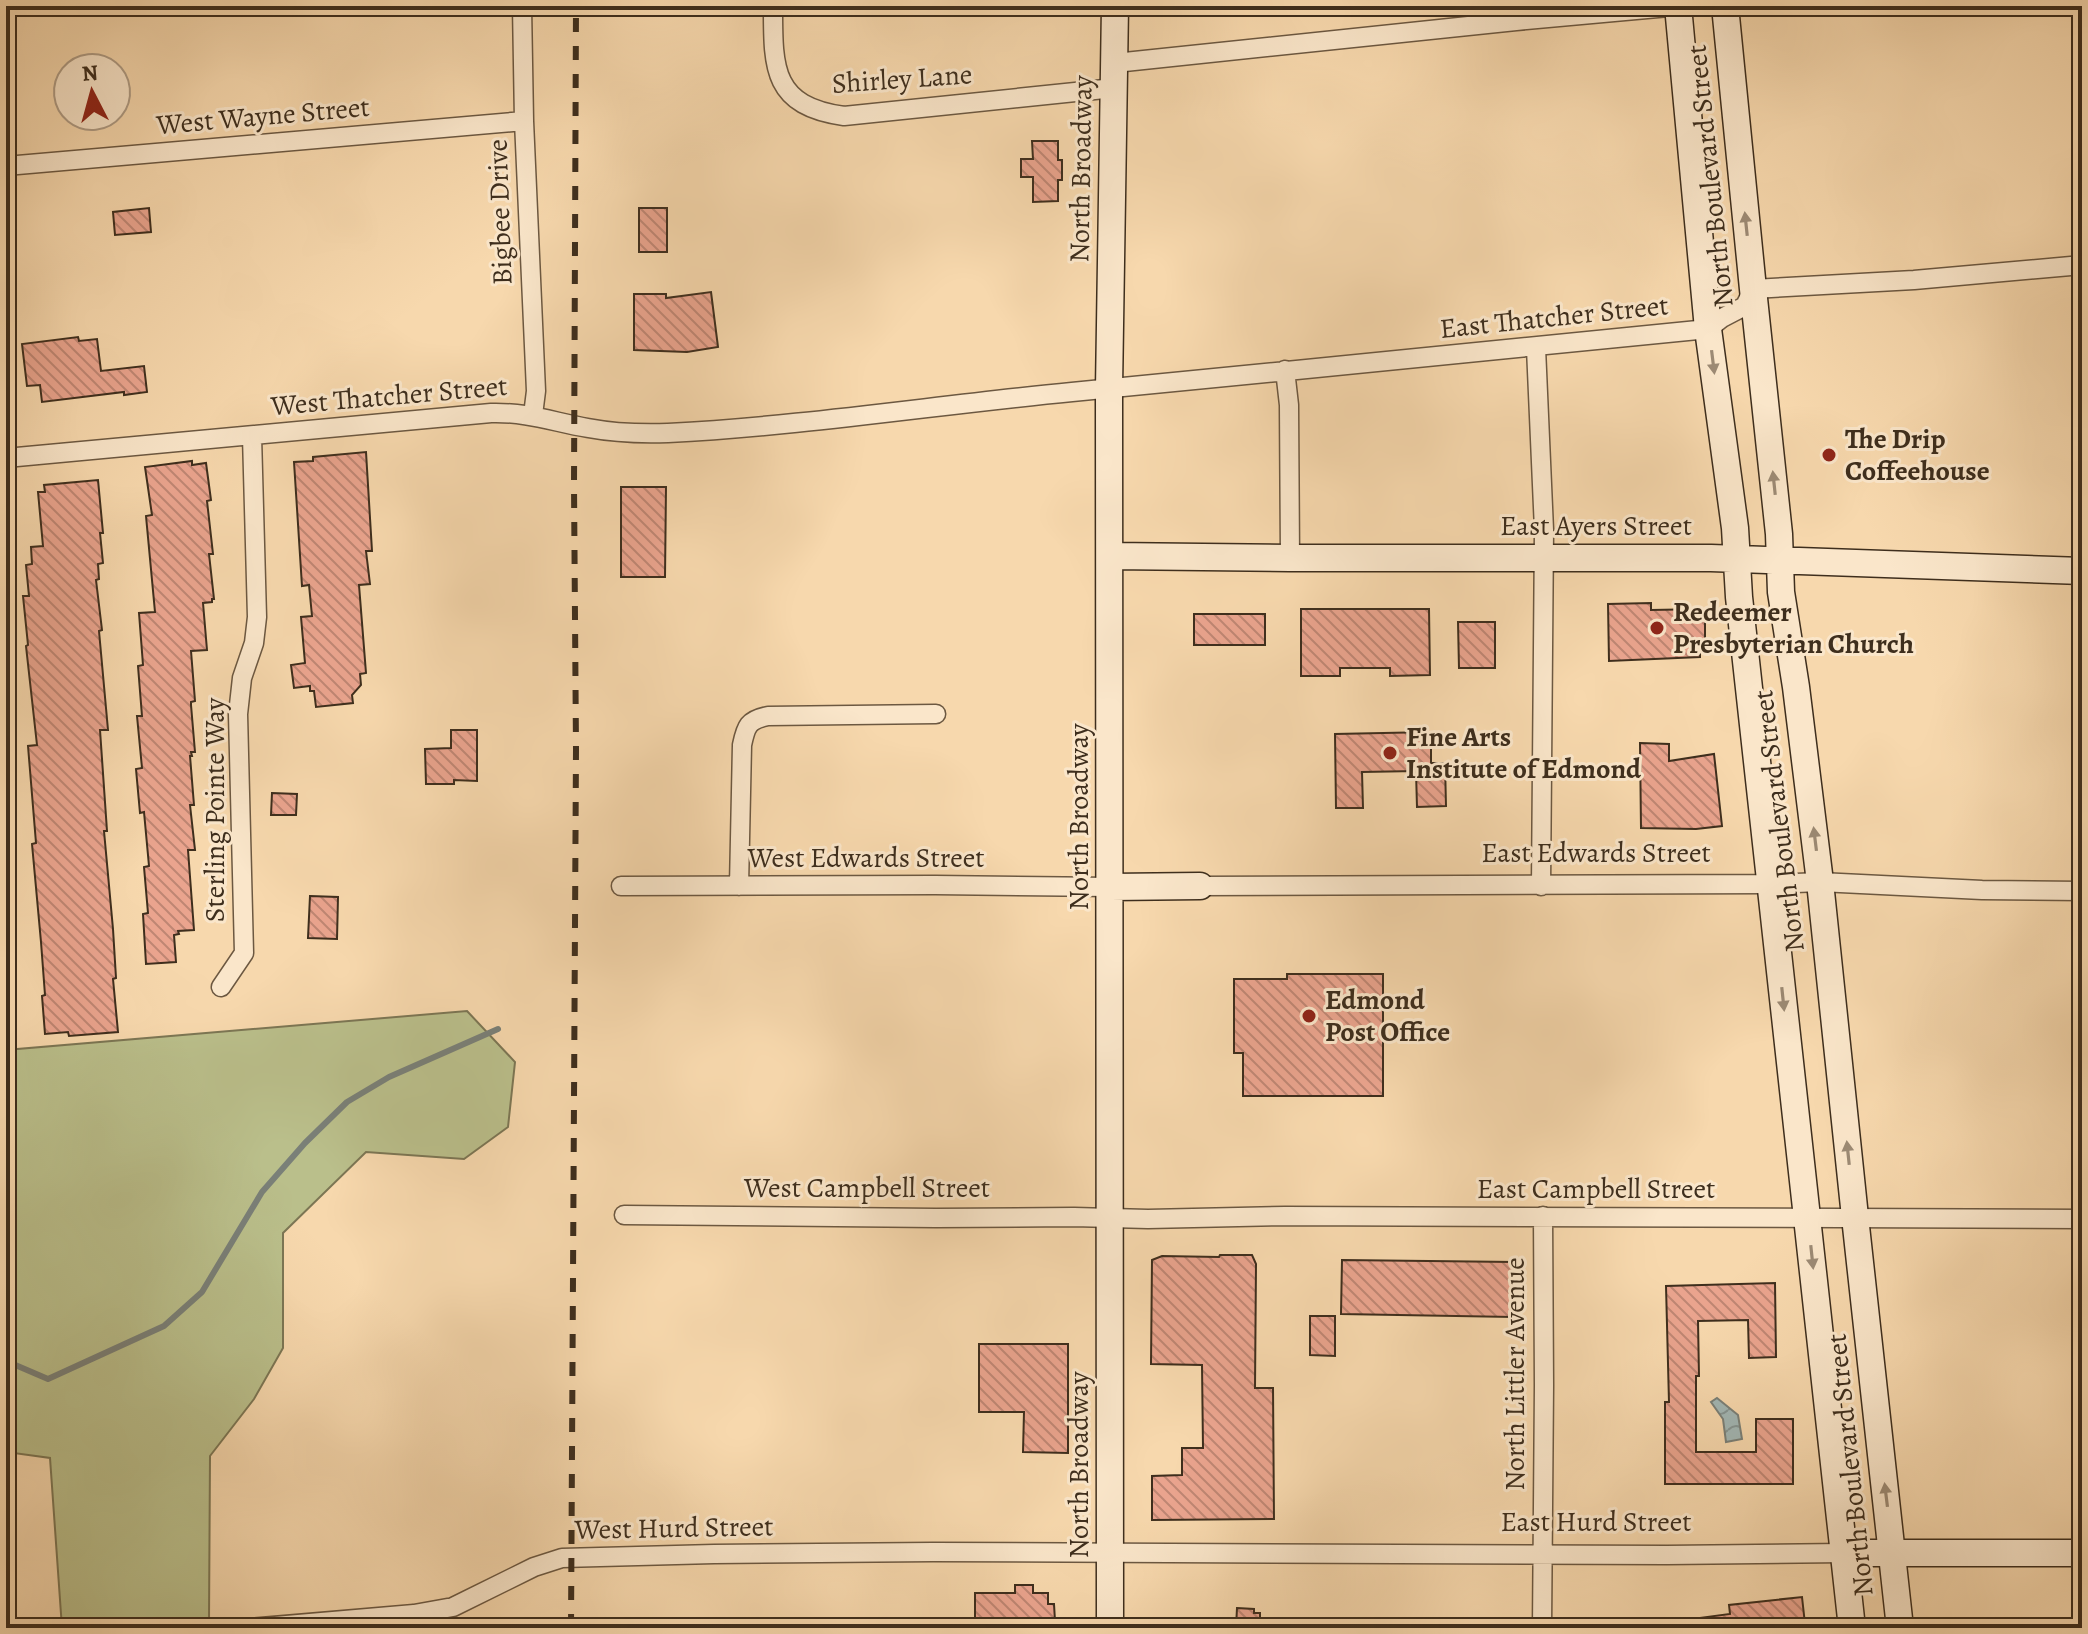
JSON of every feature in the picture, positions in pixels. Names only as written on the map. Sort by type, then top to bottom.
[{"type":"main road","name":"North Broadway","points":[[1110,1628],[1109,389],[1115,6]]},
{"type":"main road","name":"North Boulevard Street","points":[[1679,6],[1708,329],[1735,528],[1739,597],[1852,1628]]},
{"type":"main road","name":"North Boulevard Street","points":[[1725,6],[1781,561],[1781,592],[1820,882],[1900,1628]]},
{"type":"main road","name":"East Ayers Street","points":[[1111,556],[1737,559],[2082,571]]},
{"type":"main road","name":"East Edwards Street","points":[[1111,887],[1200,886]]},
{"type":"main road","name":"East Hurd Street","points":[[1844,1553],[2082,1553]]},
{"type":"street","name":"Bigbee Drive","points":[[522,6],[536,391],[533,415]]},
{"type":"street","name":"Shirley Lane","points":[[773,6],[773,43],[780,77],[788,92],[803,105],[822,113],[844,116],[1115,75],[1516,21],[1679,6]]},
{"type":"street","name":"West Wayne Street","points":[[6,166],[524,121]]},
{"type":"street","points":[[1753,289],[1914,280],[2082,265]]},
{"type":"street","name":"East Thatcher Street","points":[[1109,389],[1708,329],[1745,306],[1753,289]]},
{"type":"street","points":[[1536,348],[1544,558],[1541,886]]},
{"type":"street","points":[[1285,370],[1289,405],[1290,558]]},
{"type":"street","name":"West Thatcher Street","points":[[6,458],[516,412],[628,434],[669,433],[1109,389]]},
{"type":"street","name":"Sterling Pointe Way","points":[[221,987],[244,953],[238,714],[242,678],[254,643],[257,617],[252,436]]},
{"type":"street","points":[[739,886],[742,745],[746,728],[754,719],[768,716],[936,714]]},
{"type":"street","name":"East Edwards Street","points":[[1200,886],[1820,882],[1982,890],[2082,891]]},
{"type":"street","name":"West Edwards Street","points":[[621,886],[1111,887]]},
{"type":"street","name":"West Campbell Street","points":[[624,1215],[1111,1218]]},
{"type":"street","name":"East Campbell Street","points":[[1111,1218],[1543,1216],[2082,1219]]},
{"type":"street","name":"North Littler Avenue","points":[[1542,1628],[1543,1216]]},
{"type":"street","name":"West Hurd Street","points":[[250,1628],[414,1614],[453,1607],[534,1567],[562,1558],[729,1553],[1111,1554]]},
{"type":"street","name":"East Hurd Street","points":[[1111,1554],[1844,1553]]},
{"type":"green space","points":[[467,1011],[515,1062],[508,1127],[464,1159],[366,1152],[283,1233],[283,1348],[254,1399],[210,1456],[209,1621],[115,1628],[62,1628],[50,1458],[6,1452],[6,1050]]},
{"type":"water","points":[[1717,1398],[1738,1415],[1742,1439],[1726,1442],[1723,1419],[1711,1402]]},
{"type":"building","points":[[1032,141],[1058,141],[1062,180],[1058,180],[1058,201],[1033,202],[1033,177],[1021,177],[1021,159],[1033,159]]},
{"type":"building","points":[[149,208],[151,232],[115,235],[113,212]]},
{"type":"building","points":[[639,208],[667,208],[667,252],[639,252]]},
{"type":"building","points":[[711,292],[718,347],[687,352],[634,350],[634,294],[666,294],[666,298]]},
{"type":"building","points":[[78,337],[79,341],[97,339],[101,371],[144,366],[147,392],[42,402],[40,385],[27,386],[22,344]]},
{"type":"building","points":[[366,452],[372,551],[366,551],[370,584],[359,585],[366,673],[360,674],[361,685],[352,695],[353,703],[316,707],[314,691],[310,691],[310,686],[294,688],[291,665],[305,663],[301,617],[312,616],[309,585],[302,586],[294,462]]},
{"type":"building","points":[[192,461],[192,465],[206,463],[211,500],[207,501],[214,599],[203,603],[207,650],[191,651],[195,752],[191,752],[190,756],[194,805],[190,805],[195,850],[188,850],[194,930],[178,931],[179,934],[174,935],[176,962],[146,964],[143,914],[148,913],[144,867],[149,866],[136,769],[142,768],[137,716],[142,716],[138,666],[143,665],[139,613],[155,612],[146,516],[152,515],[145,467]]},
{"type":"building","points":[[98,480],[103,563],[98,564],[99,579],[96,580],[108,730],[100,730],[118,1032],[69,1036],[68,1032],[45,1034],[28,746],[37,745],[23,596],[29,596],[26,565],[32,564],[31,547],[43,546],[38,492],[45,492],[44,485]]},
{"type":"building","points":[[621,487],[666,487],[665,577],[621,577]]},
{"type":"building","name":"Redeemer Presbyterian Church","points":[[1651,603],[1651,610],[1705,609],[1705,646],[1700,646],[1700,657],[1609,661],[1608,604]]},
{"type":"building","points":[[1301,609],[1429,609],[1430,675],[1390,676],[1390,668],[1340,668],[1340,676],[1301,676]]},
{"type":"building","points":[[1194,614],[1265,614],[1265,645],[1194,645]]},
{"type":"building","points":[[1458,622],[1495,622],[1495,668],[1459,668]]},
{"type":"building","points":[[451,730],[477,730],[477,781],[426,784],[425,749],[451,748]]},
{"type":"building","name":"Fine Arts Institute of Edmond","points":[[1431,732],[1431,763],[1445,763],[1446,806],[1417,807],[1416,771],[1362,772],[1363,808],[1336,808],[1335,734]]},
{"type":"building","points":[[1640,743],[1669,744],[1669,761],[1714,754],[1722,826],[1641,828]]},
{"type":"building","points":[[272,793],[297,794],[296,815],[271,815]]},
{"type":"building","points":[[310,896],[338,897],[337,939],[308,938]]},
{"type":"building","name":"Edmond Post Office","points":[[1287,974],[1383,974],[1383,1096],[1243,1096],[1243,1053],[1234,1053],[1234,979],[1287,979]]},
{"type":"building","points":[[1252,1255],[1256,1264],[1255,1388],[1273,1388],[1274,1519],[1152,1520],[1152,1476],[1182,1475],[1182,1448],[1203,1448],[1202,1365],[1151,1364],[1152,1260],[1162,1256]]},
{"type":"building","points":[[1342,1260],[1514,1262],[1513,1317],[1341,1314]]},
{"type":"building","points":[[1775,1283],[1776,1357],[1749,1358],[1748,1320],[1698,1321],[1696,1452],[1756,1452],[1756,1419],[1793,1419],[1793,1484],[1665,1484],[1665,1402],[1669,1402],[1666,1286]]},
{"type":"building","points":[[1310,1316],[1335,1316],[1335,1356],[1310,1355]]},
{"type":"building","points":[[979,1344],[1068,1344],[1068,1453],[1023,1452],[1024,1412],[979,1412]]},
{"type":"building","points":[[1015,1585],[1033,1585],[1033,1593],[1048,1593],[1048,1604],[1054,1604],[1055,1621],[1048,1621],[1048,1628],[975,1628],[975,1593],[1015,1593]]},
{"type":"building","points":[[1802,1597],[1805,1624],[1794,1625],[1794,1628],[1700,1628],[1699,1618],[1730,1614],[1729,1605]]},
{"type":"building","points":[[1237,1608],[1254,1609],[1254,1613],[1260,1613],[1260,1628],[1236,1628]]},
{"type":"waterway","points":[[6,1361],[48,1379],[164,1326],[202,1292],[262,1192],[347,1102],[389,1077],[498,1029]]},
{"type":"railway","points":[[571,1628],[576,6]]},
{"type":"place","name":"The Drip Coffeehouse","points":[[1829,455]]},
{"type":"place","name":"Redeemer Presbyterian Church","points":[[1657,628]]},
{"type":"place","name":"Fine Arts Institute of Edmond","points":[[1390,753]]},
{"type":"place","name":"Edmond Post Office","points":[[1309,1016]]}]
